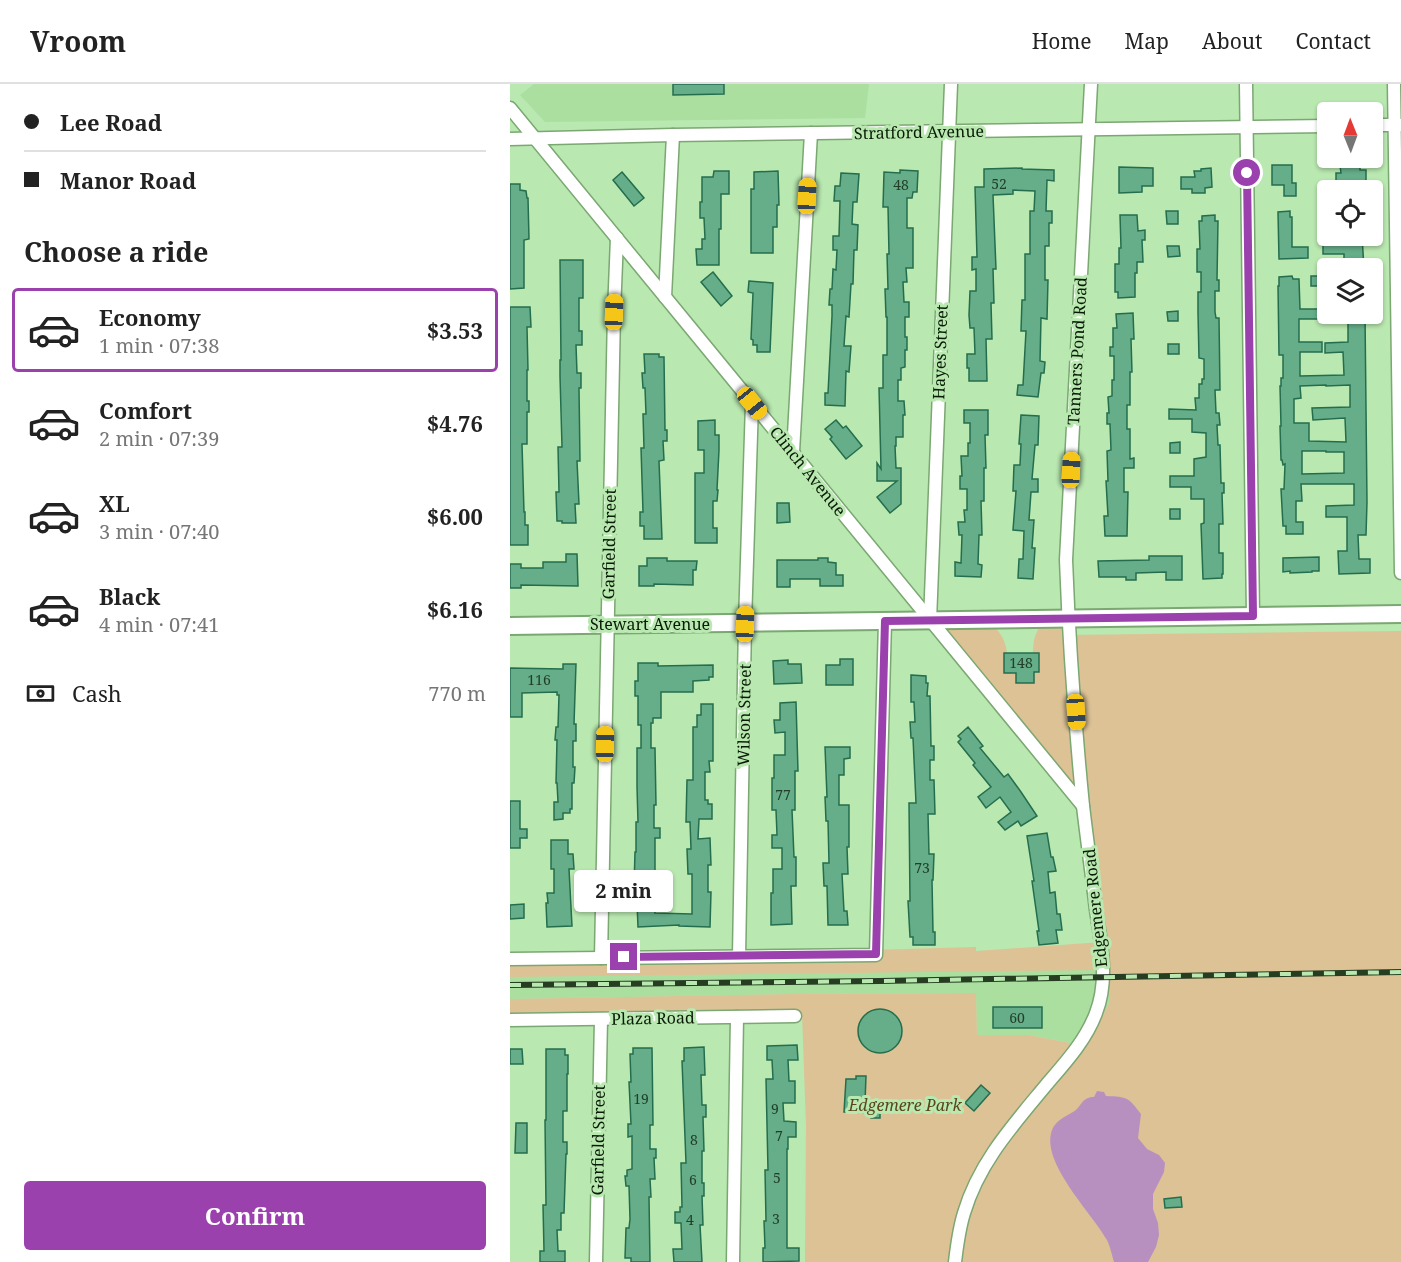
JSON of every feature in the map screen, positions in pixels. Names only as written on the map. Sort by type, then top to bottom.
[{"type":"main road","name":"Stewart Avenue","points":[[510,626],[1401,614]]},
{"type":"street","name":"Hayes Street","points":[[930,621],[951,84]]},
{"type":"street","name":"Tanners Pond Road","points":[[1068,619],[1066,560],[1091,84]]},
{"type":"street","points":[[1246,84],[1253,616]]},
{"type":"street","points":[[1394,84],[1398,125],[1401,573]]},
{"type":"street","name":"Clinch Avenue","points":[[510,108],[1083,806]]},
{"type":"street","name":"Stratford Avenue","points":[[510,139],[1317,126]]},
{"type":"street","points":[[793,452],[811,133]]},
{"type":"street","points":[[665,297],[673,135]]},
{"type":"street","name":"Garfield Street","points":[[601,958],[613,324],[617,238]]},
{"type":"street","name":"Wilson Street","points":[[739,956],[745,624],[752,403]]},
{"type":"street","name":"Edgemere Road","points":[[955,1262],[963,1213],[986,1162],[1000,1141],[1084,1037],[1096,1013],[1101,995],[1102,963],[1083,806],[1068,619]]},
{"type":"street","points":[[510,959],[876,954],[885,621]]},
{"type":"street","name":"Plaza Road","points":[[510,1020],[795,1016]]},
{"type":"street","points":[[733,1262],[737,1017]]},
{"type":"street","name":"Garfield Street","points":[[596,1262],[601,1019]]},
{"type":"shaded area","points":[[534,84],[869,84],[865,118],[545,122],[520,95]]},
{"type":"shaded area","points":[[1401,964],[1109,989],[1109,1003],[1102,1017],[1080,1045],[1029,1035],[977,1035],[976,993],[510,999],[510,976]]},
{"type":"shaded area","points":[[1097,1091],[1104,1092],[1106,1096],[1127,1099],[1133,1104],[1141,1114],[1138,1138],[1147,1149],[1159,1155],[1165,1163],[1164,1172],[1153,1194],[1153,1209],[1159,1235],[1148,1262],[1114,1262],[1107,1240],[1069,1187],[1053,1157],[1050,1143],[1052,1130],[1056,1124],[1076,1110],[1084,1100],[1094,1097]]},
{"type":"green space","name":"Edgemere Park","points":[[1042,623],[1065,623],[1068,635],[1401,631],[1401,1262],[805,1262],[806,1126],[802,1013],[510,1019],[510,999],[976,993],[977,1035],[1029,1035],[1080,1045],[1102,1017],[1109,1003],[1109,970],[510,977],[510,960],[976,947],[976,951],[1102,942],[1085,806],[937,624],[991,624],[1004,640],[1007,653],[1004,653],[1016,673],[1016,682],[1034,672],[1039,653],[1033,653],[1034,641]]},
{"type":"building","points":[[673,84],[724,84],[724,94],[673,95]]},
{"type":"building","points":[[1272,165],[1292,165],[1292,183],[1296,183],[1296,196],[1284,196],[1284,185],[1272,185]]},
{"type":"building","points":[[1119,167],[1153,168],[1153,186],[1142,186],[1142,192],[1119,193]]},
{"type":"building","points":[[1211,168],[1212,187],[1205,188],[1205,193],[1192,193],[1192,189],[1181,189],[1181,177],[1195,177],[1194,171]]},
{"type":"building","points":[[1340,168],[1360,168],[1360,170],[1366,170],[1366,180],[1336,180],[1336,173],[1341,173]]},
{"type":"building","points":[[984,169],[1054,170],[1054,181],[1047,180],[1046,211],[1052,211],[1052,223],[1049,223],[1049,246],[1045,246],[1045,280],[1048,280],[1047,319],[1041,318],[1040,361],[1045,362],[1038,397],[1017,395],[1018,385],[1023,385],[1026,331],[1021,331],[1022,300],[1025,300],[1025,254],[1030,254],[1030,211],[1034,211],[1035,191],[1013,190],[1013,194],[993,195],[996,269],[993,269],[994,303],[991,303],[992,339],[986,339],[987,381],[969,381],[969,368],[967,368],[967,354],[975,354],[974,328],[970,328],[969,315],[970,291],[976,291],[976,269],[972,270],[972,257],[977,257],[975,187],[984,187]]},
{"type":"building","points":[[900,170],[918,171],[917,192],[913,192],[912,198],[907,198],[907,228],[913,228],[913,268],[906,268],[907,282],[903,282],[904,302],[909,302],[909,317],[905,317],[907,350],[905,350],[905,367],[901,368],[901,380],[898,380],[898,401],[904,401],[905,415],[903,415],[903,437],[896,437],[895,446],[896,468],[901,468],[901,504],[890,513],[877,497],[897,481],[877,481],[877,463],[881,469],[879,388],[883,388],[883,355],[887,355],[885,289],[888,289],[887,254],[889,254],[888,207],[883,207],[884,172],[900,173]]},
{"type":"building","points":[[714,171],[729,171],[729,194],[721,194],[719,265],[697,265],[696,249],[702,249],[702,239],[705,239],[704,218],[700,218],[702,177],[713,177]]},
{"type":"building","points":[[778,171],[779,205],[777,205],[777,227],[773,227],[773,253],[751,253],[751,189],[754,189],[754,172]]},
{"type":"building","points":[[622,172],[644,198],[634,206],[613,180]]},
{"type":"building","points":[[841,173],[859,174],[857,202],[853,202],[852,224],[858,225],[857,250],[854,250],[853,284],[851,284],[849,317],[846,316],[844,346],[851,346],[849,372],[846,371],[845,406],[825,405],[825,393],[828,393],[832,316],[832,305],[829,305],[830,289],[832,289],[833,269],[836,270],[837,250],[833,250],[833,236],[839,236],[840,201],[834,201],[835,186],[840,186]]},
{"type":"building","points":[[510,184],[520,184],[520,190],[526,191],[529,239],[524,240],[524,288],[510,289]]},
{"type":"building","points":[[1166,211],[1178,211],[1178,224],[1167,224]]},
{"type":"building","points":[[1290,211],[1292,247],[1308,247],[1308,258],[1279,259],[1278,212]]},
{"type":"building","points":[[1120,215],[1137,215],[1138,231],[1145,230],[1145,240],[1142,240],[1143,262],[1137,262],[1137,273],[1135,273],[1135,297],[1118,298],[1118,292],[1115,292],[1115,264],[1119,264],[1119,248],[1121,248]]},
{"type":"building","points":[[1215,215],[1215,221],[1218,221],[1217,280],[1219,280],[1219,291],[1215,291],[1215,312],[1216,318],[1219,318],[1220,390],[1215,390],[1216,413],[1219,413],[1220,425],[1217,425],[1221,483],[1224,483],[1223,524],[1219,524],[1219,553],[1223,553],[1223,574],[1222,578],[1203,579],[1201,524],[1204,523],[1204,499],[1191,499],[1191,487],[1170,487],[1170,476],[1194,476],[1194,459],[1206,457],[1206,433],[1192,432],[1192,419],[1169,419],[1169,409],[1196,410],[1195,398],[1199,398],[1199,384],[1202,384],[1202,379],[1204,379],[1204,359],[1199,358],[1198,292],[1201,292],[1201,272],[1197,272],[1197,249],[1200,249],[1199,221],[1202,221],[1202,216]]},
{"type":"building","points":[[1167,246],[1179,246],[1180,256],[1168,257]]},
{"type":"building","points":[[1323,246],[1363,246],[1363,258],[1344,258],[1344,254],[1323,254]]},
{"type":"building","points":[[560,260],[583,260],[583,298],[579,298],[579,331],[582,331],[582,345],[576,345],[577,373],[581,373],[581,388],[579,388],[580,461],[577,461],[579,504],[575,504],[576,523],[557,521],[558,447],[562,447]]},
{"type":"building","points":[[713,272],[732,296],[721,306],[701,282]]},
{"type":"building","points":[[1292,276],[1293,279],[1299,279],[1300,309],[1317,309],[1317,319],[1299,319],[1299,342],[1322,342],[1322,352],[1300,352],[1300,376],[1344,375],[1343,352],[1325,353],[1325,343],[1348,342],[1348,324],[1365,324],[1366,535],[1358,535],[1359,559],[1370,559],[1370,573],[1339,574],[1338,551],[1347,551],[1347,517],[1326,517],[1326,506],[1354,505],[1354,484],[1301,484],[1302,501],[1296,501],[1296,522],[1303,522],[1303,534],[1286,534],[1286,526],[1283,526],[1281,489],[1284,489],[1285,464],[1283,465],[1281,460],[1280,386],[1281,378],[1283,378],[1283,355],[1279,355],[1279,277]],"holes":[[[1350,385],[1350,407],[1312,408],[1313,420],[1345,418],[1346,442],[1309,441],[1309,423],[1294,423],[1294,399],[1301,398],[1300,386]],[[1302,451],[1344,452],[1344,473],[1302,474]]]},
{"type":"building","points":[[1311,276],[1317,276],[1317,286],[1311,286]]},
{"type":"building","points":[[749,281],[773,283],[770,352],[757,352],[757,345],[753,345],[751,339],[753,293],[748,292]]},
{"type":"building","points":[[510,307],[530,307],[531,327],[527,327],[529,412],[527,412],[527,444],[522,444],[524,512],[525,525],[528,525],[528,545],[510,545]]},
{"type":"building","points":[[1178,311],[1178,321],[1168,321],[1167,312]]},
{"type":"building","points":[[1133,313],[1134,339],[1131,339],[1132,372],[1130,372],[1130,405],[1127,405],[1127,429],[1130,429],[1130,459],[1134,458],[1134,468],[1124,468],[1124,492],[1128,492],[1127,536],[1105,536],[1104,516],[1108,516],[1107,451],[1111,450],[1110,424],[1107,424],[1107,413],[1109,413],[1108,397],[1112,396],[1112,380],[1114,380],[1114,356],[1110,356],[1110,347],[1113,347],[1113,328],[1117,328],[1116,314]]},
{"type":"building","points":[[1168,344],[1179,344],[1179,354],[1168,354]]},
{"type":"building","points":[[644,354],[659,354],[659,357],[664,357],[667,441],[663,441],[664,460],[659,461],[662,539],[644,539],[644,526],[640,526],[640,512],[643,512],[641,448],[644,448],[643,414],[646,414],[642,373],[645,373]]},
{"type":"building","points":[[964,410],[988,410],[988,435],[985,435],[984,501],[981,501],[982,535],[979,535],[978,564],[982,565],[981,577],[955,576],[955,562],[961,563],[962,535],[959,535],[958,522],[965,522],[964,510],[967,510],[967,489],[960,489],[961,456],[968,456],[968,443],[970,443],[970,423],[964,423]]},
{"type":"building","points":[[1021,415],[1039,416],[1038,445],[1035,445],[1032,479],[1038,479],[1038,492],[1031,492],[1029,520],[1034,520],[1033,579],[1018,578],[1019,559],[1023,559],[1024,531],[1013,530],[1016,491],[1013,491],[1014,465],[1020,465]]},
{"type":"building","points":[[715,420],[715,435],[719,435],[719,450],[717,501],[713,501],[713,528],[717,528],[717,543],[695,543],[695,473],[704,473],[704,450],[698,450],[698,421]]},
{"type":"building","points":[[836,420],[843,428],[846,426],[862,446],[846,459],[825,429]]},
{"type":"building","points":[[1180,442],[1180,453],[1170,453],[1170,443]]},
{"type":"building","points":[[777,503],[789,503],[790,522],[777,523]]},
{"type":"building","points":[[1170,509],[1180,509],[1180,519],[1170,519]]},
{"type":"building","points":[[566,554],[577,554],[578,586],[521,585],[521,588],[510,588],[510,564],[521,564],[521,568],[543,568],[543,562],[566,562]]},
{"type":"building","points":[[1149,556],[1182,556],[1182,580],[1166,580],[1166,572],[1136,573],[1136,580],[1126,580],[1126,577],[1099,577],[1098,561],[1149,560]]},
{"type":"building","points":[[1319,557],[1319,571],[1283,572],[1283,558]]},
{"type":"building","points":[[647,558],[697,561],[696,570],[693,570],[693,585],[639,586],[639,566],[647,566]]},
{"type":"building","points":[[818,558],[828,558],[828,562],[836,563],[836,575],[843,575],[843,586],[820,586],[820,579],[790,579],[790,587],[777,587],[777,560],[818,560]]},
{"type":"building","points":[[1004,653],[1039,653],[1039,672],[1034,672],[1034,683],[1016,683],[1016,673],[1004,673]]},
{"type":"building","points":[[840,659],[853,659],[853,685],[826,685],[826,665],[840,665]]},
{"type":"building","points":[[788,660],[788,664],[801,664],[802,683],[774,684],[773,661]]},
{"type":"building","points":[[638,663],[658,663],[658,666],[713,665],[713,677],[709,677],[709,680],[693,681],[693,692],[661,692],[661,718],[653,718],[653,723],[651,723],[651,748],[655,748],[654,828],[660,828],[660,838],[655,838],[655,913],[692,914],[692,874],[688,874],[687,849],[691,849],[690,822],[686,822],[687,780],[693,780],[693,727],[697,727],[697,715],[701,715],[701,704],[713,704],[713,761],[709,761],[710,772],[705,772],[705,800],[708,800],[708,804],[712,804],[712,819],[699,819],[698,839],[710,838],[711,865],[708,865],[708,892],[711,892],[710,927],[679,925],[638,927],[634,887],[636,822],[638,822],[637,748],[641,748],[638,696],[635,696]]},
{"type":"building","points":[[563,664],[576,664],[574,724],[576,724],[576,741],[573,741],[573,767],[575,767],[574,783],[572,783],[572,809],[570,813],[563,813],[563,819],[554,820],[554,802],[558,802],[557,740],[555,740],[556,727],[558,727],[559,695],[557,692],[522,693],[522,717],[510,717],[510,668],[563,669]]},
{"type":"building","points":[[911,675],[926,676],[927,696],[930,696],[931,746],[934,746],[934,760],[930,760],[930,780],[934,780],[935,814],[928,814],[929,854],[934,854],[932,880],[935,945],[913,945],[913,937],[910,937],[909,803],[916,803],[913,738],[911,738],[910,722],[915,722],[914,702],[911,702]]},
{"type":"building","points":[[796,702],[798,771],[795,771],[795,810],[792,810],[796,886],[791,886],[792,924],[771,925],[773,869],[782,869],[782,848],[772,848],[772,835],[777,835],[776,810],[772,810],[772,778],[774,778],[774,755],[785,755],[785,732],[775,733],[774,720],[780,720],[780,703]]},
{"type":"building","points":[[968,727],[983,746],[980,748],[1004,777],[1008,774],[1037,816],[1021,826],[1018,821],[1005,830],[998,822],[1011,812],[1000,797],[986,808],[978,797],[991,787],[958,742],[961,739],[958,736]]},
{"type":"building","points":[[825,747],[850,747],[850,758],[844,759],[844,775],[839,775],[839,805],[849,805],[848,874],[842,874],[844,911],[847,911],[848,925],[828,925],[827,886],[824,886],[823,863],[829,863]]},
{"type":"building","points":[[510,801],[520,801],[520,829],[527,829],[527,838],[520,838],[520,848],[510,848]]},
{"type":"building","points":[[1047,833],[1056,871],[1048,872],[1050,893],[1055,892],[1057,914],[1060,914],[1062,930],[1056,930],[1058,943],[1039,945],[1032,881],[1034,881],[1027,836]]},
{"type":"building","points":[[551,840],[568,840],[568,854],[573,854],[574,869],[569,869],[572,926],[547,927],[547,893],[554,893]]},
{"type":"building","points":[[524,904],[524,918],[510,919],[510,905]]},
{"type":"building","points":[[993,1007],[1042,1007],[1042,1028],[993,1028]]},
{"type":"building","points":[[880,1009],[896,1015],[902,1031],[896,1047],[880,1053],[864,1047],[858,1031],[864,1015]]},
{"type":"building","points":[[797,1045],[798,1060],[788,1060],[789,1081],[795,1081],[795,1103],[783,1103],[784,1121],[796,1122],[796,1137],[788,1137],[787,1149],[787,1248],[799,1248],[799,1261],[763,1262],[764,1221],[766,1221],[765,1170],[768,1170],[766,1079],[773,1079],[772,1060],[767,1060],[767,1046]]},
{"type":"building","points":[[704,1047],[705,1075],[701,1075],[702,1105],[706,1105],[706,1117],[703,1117],[704,1151],[702,1151],[703,1225],[700,1225],[702,1262],[674,1262],[673,1249],[682,1249],[681,1223],[675,1223],[675,1212],[680,1212],[680,1207],[682,1207],[681,1163],[686,1163],[682,1061],[684,1061],[684,1048]]},
{"type":"building","points":[[633,1048],[652,1048],[653,1125],[650,1125],[650,1149],[656,1149],[656,1158],[654,1158],[655,1179],[650,1179],[650,1262],[631,1262],[631,1258],[625,1258],[626,1228],[629,1228],[630,1219],[629,1186],[626,1186],[625,1176],[627,1176],[627,1170],[632,1169],[632,1136],[628,1137],[628,1124],[631,1124],[629,1082],[631,1082],[630,1054],[633,1054]]},
{"type":"building","points":[[510,1049],[522,1049],[523,1064],[510,1064]]},
{"type":"building","points":[[546,1049],[565,1049],[565,1055],[568,1055],[567,1111],[563,1111],[563,1142],[567,1142],[564,1213],[561,1213],[561,1230],[557,1230],[558,1251],[565,1251],[565,1262],[540,1262],[540,1251],[544,1251],[543,1205],[546,1205]]},
{"type":"building","points":[[856,1076],[866,1076],[865,1102],[880,1102],[880,1118],[871,1118],[871,1113],[844,1112],[846,1079],[856,1079]]},
{"type":"building","points":[[981,1085],[990,1093],[974,1111],[965,1103]]},
{"type":"building","points":[[516,1123],[527,1123],[527,1153],[515,1153]]},
{"type":"building","points":[[1181,1197],[1182,1207],[1165,1208],[1164,1199]]},
{"type":"railway","points":[[510,985],[1401,972]]},
{"type":"route","points":[[624,957],[876,954],[885,621],[1253,616],[1247,173]]}]
